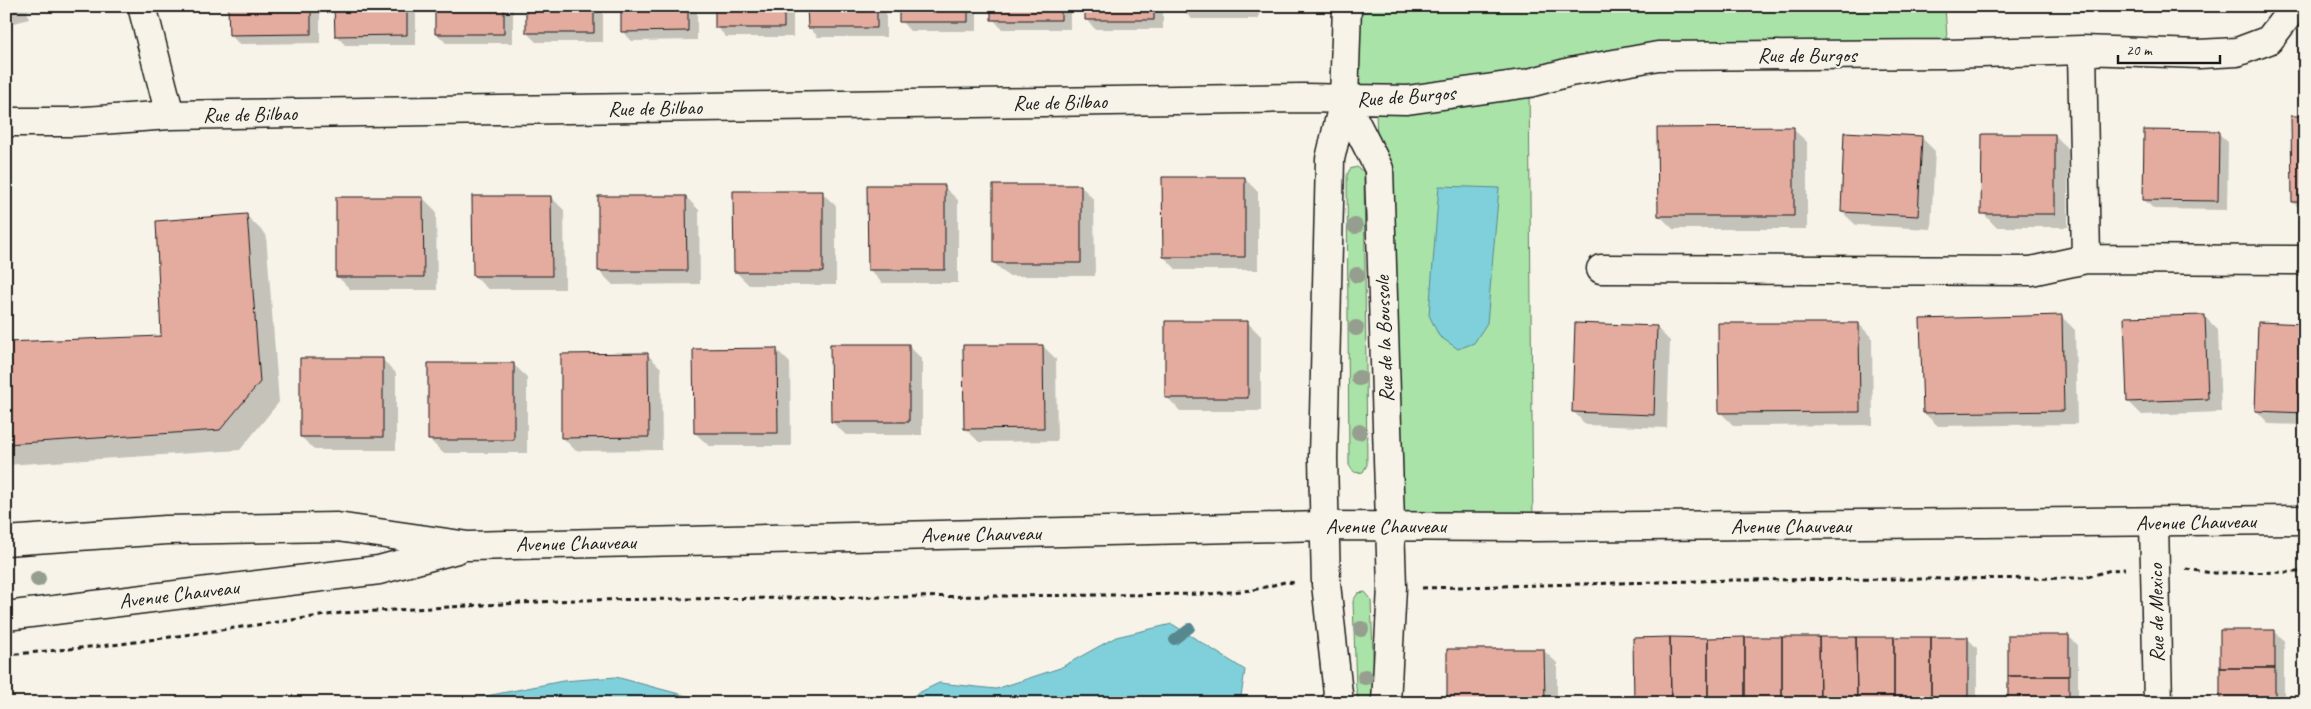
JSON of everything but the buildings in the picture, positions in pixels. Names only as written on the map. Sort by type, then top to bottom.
[{"type":"street","points":[[142,6],[170,115]]},
{"type":"street","name":"Rue de la Boussole","points":[[1338,703],[1326,584],[1324,526],[1330,159],[1344,100],[1347,6]]},
{"type":"street","name":"Rue de Burgos","points":[[1304,98],[1407,100],[1529,83],[1570,72],[1658,56],[1948,54],[2082,50],[2199,54],[2237,52],[2269,40],[2295,6]]},
{"type":"street","points":[[2082,50],[2086,260]]},
{"type":"street","name":"Rue de Bilbao","points":[[6,122],[72,122],[170,115],[1304,98]]},
{"type":"street","name":"Rue de la Boussole","points":[[1344,100],[1379,168],[1391,525],[1405,588],[1386,703]]},
{"type":"street","points":[[1601,269],[2032,270],[2086,260],[2305,260]]},
{"type":"street","name":"Avenue Chauveau","points":[[6,541],[166,530],[337,527],[468,546],[1391,525],[1543,527],[2154,524],[2305,520]]},
{"type":"street","name":"Rue de Mexico","points":[[2154,524],[2158,703]]},
{"type":"street","name":"Avenue Chauveau","points":[[6,616],[379,570],[468,546]]},
{"type":"path","points":[[2188,569],[2212,573],[2305,572]]},
{"type":"path","points":[[1405,588],[1737,580],[2084,578],[2111,570]]},
{"type":"path","points":[[6,655],[121,644],[361,612],[576,600],[1208,594],[1253,590],[1285,582],[1294,583]]},
{"type":"green space","points":[[1347,6],[1945,6],[1948,54],[1658,56],[1529,83],[1533,527],[1391,525],[1375,85],[1354,97]]},
{"type":"green space","points":[[1357,167],[1364,172],[1367,465],[1363,472],[1356,473],[1349,465],[1347,175],[1350,169]]},
{"type":"green space","points":[[1365,592],[1371,599],[1374,681],[1370,703],[1359,703],[1356,688],[1353,601],[1358,593]]},
{"type":"water","points":[[1439,186],[1499,188],[1487,323],[1474,343],[1458,349],[1439,336],[1429,315]]},
{"type":"water","points":[[1172,624],[1245,670],[1240,703],[898,703],[939,683],[996,689],[1060,668],[1116,637]]},
{"type":"water","points":[[616,677],[683,695],[727,703],[464,703],[466,700],[563,681]]},
{"type":"waterway","points":[[1174,640],[1190,628]]}]
